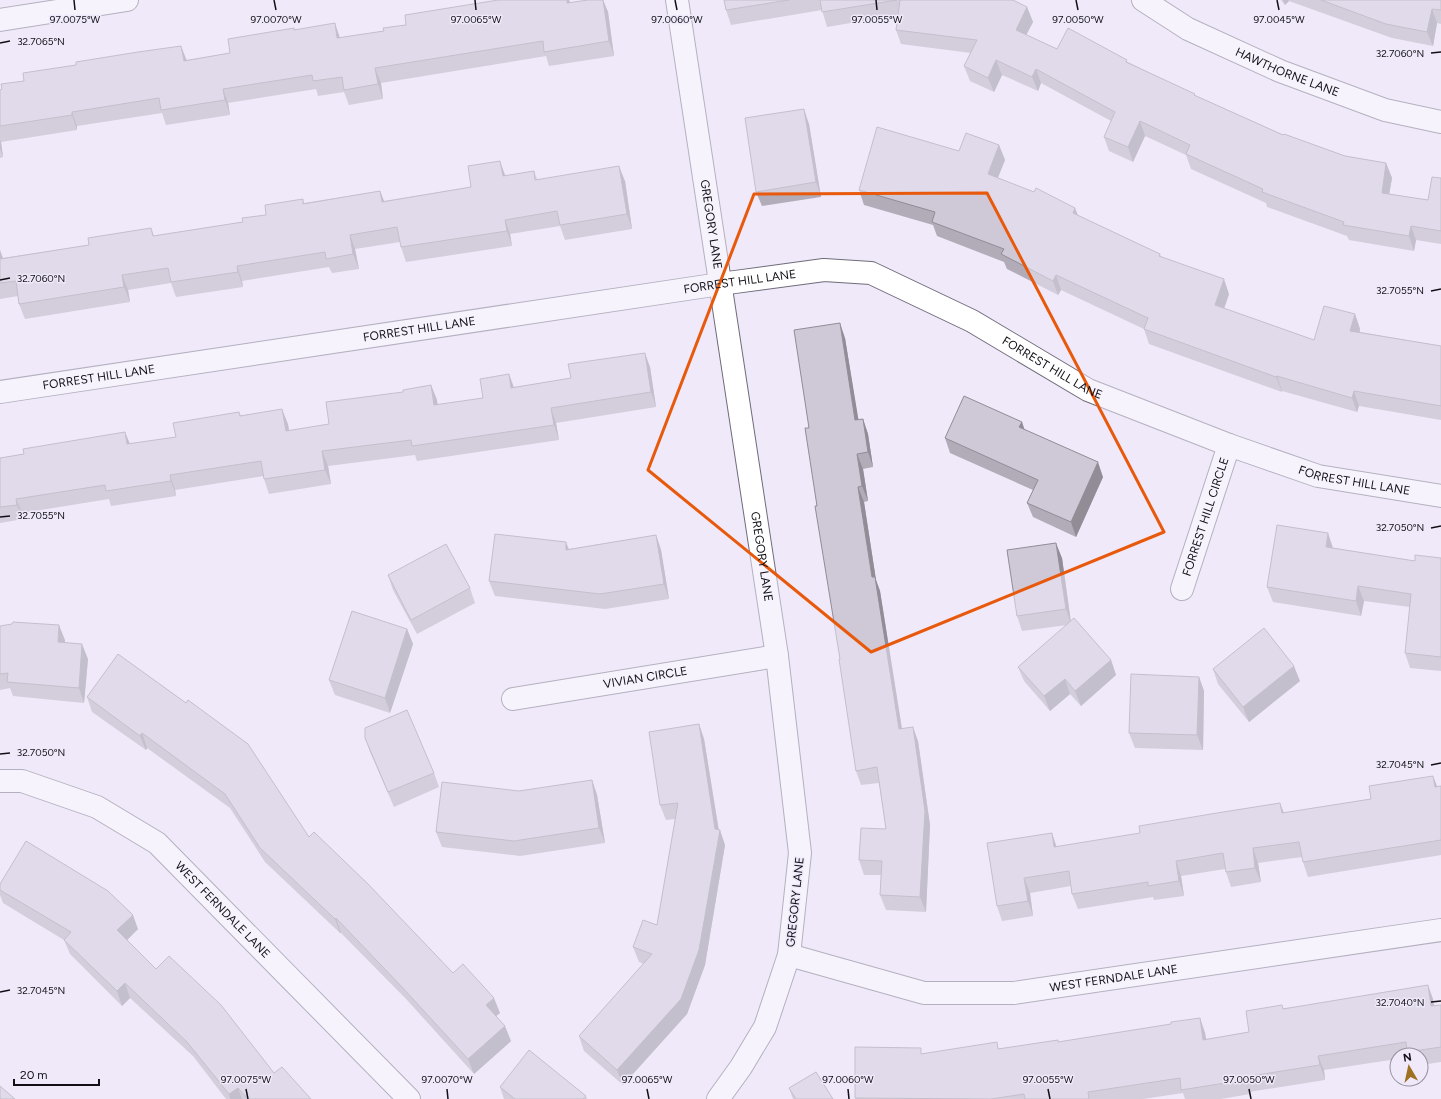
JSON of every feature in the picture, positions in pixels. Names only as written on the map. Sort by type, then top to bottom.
[{"type":"street","points":[[0,20],[127,0]]},
{"type":"street","name":"GREGORY LANE","points":[[677,0],[777,656],[800,854],[789,955],[765,1026],[741,1067],[718,1099]]},
{"type":"street","name":"HAWTHORNE LANE","points":[[1143,0],[1188,29],[1280,71],[1386,110],[1441,122]]},
{"type":"street","name":"FORREST HILL LANE","points":[[0,392],[720,284],[824,270],[871,274],[972,321],[1088,390],[1229,445],[1318,476],[1441,496]]},
{"type":"street","name":"FORREST HILL CIRCLE","points":[[1182,589],[1229,445]]},
{"type":"street","name":"VIVIAN CIRCLE","points":[[513,699],[777,656]]},
{"type":"street","name":"WEST FERNDALE LANE","points":[[0,781],[22,781],[96,807],[157,843],[409,1099]]},
{"type":"street","name":"WEST FERNDALE LANE","points":[[789,955],[924,993],[1014,993],[1441,930]]},
{"type":"highlighted area","points":[[987,193],[1164,532],[871,652],[648,470],[754,194]]},
{"type":"building","points":[[498,0],[567,0],[567,3],[588,0],[603,0],[609,41],[544,52],[543,41],[375,68],[378,84],[344,90],[342,77],[313,81],[312,75],[223,89],[225,100],[161,110],[159,98],[72,112],[72,115],[0,126],[1,84],[24,81],[23,73],[76,65],[76,62],[181,46],[184,61],[230,53],[228,39],[335,23],[337,38],[384,31],[383,28],[406,25],[405,15]]},
{"type":"building","points":[[724,0],[789,0],[726,10]]},
{"type":"building","points":[[820,0],[897,0],[822,12]]},
{"type":"building","points":[[900,0],[1013,0],[1027,7],[1016,30],[1057,49],[1068,28],[1127,60],[1126,62],[1195,94],[1194,95],[1283,135],[1284,134],[1345,156],[1386,163],[1382,193],[1428,200],[1432,177],[1441,178],[1441,231],[1411,226],[1409,236],[1343,225],[1344,222],[1262,192],[1263,189],[1186,154],[1190,145],[1140,121],[1128,147],[1104,137],[1115,112],[1036,69],[1032,77],[996,60],[988,78],[964,66],[977,40],[896,30]]},
{"type":"building","points":[[1321,0],[1441,0],[1441,10],[1432,9],[1427,32],[1386,24]]},
{"type":"building","points":[[804,109],[816,182],[756,192],[745,118]]},
{"type":"building","points":[[877,127],[959,151],[966,133],[999,145],[988,174],[1034,192],[1036,188],[1075,208],[1073,213],[1160,254],[1159,256],[1224,279],[1215,305],[1314,340],[1324,306],[1355,314],[1350,331],[1441,346],[1441,406],[1354,391],[1352,398],[1277,376],[1276,377],[1144,329],[1148,318],[1056,275],[1053,281],[1001,254],[1004,249],[932,222],[935,212],[859,190]]},
{"type":"building","points":[[500,161],[503,176],[534,171],[535,180],[619,166],[627,214],[560,225],[557,211],[505,220],[507,231],[401,247],[397,227],[350,235],[353,254],[326,259],[325,252],[237,266],[238,272],[171,282],[168,268],[122,275],[124,287],[19,304],[16,281],[0,283],[0,259],[89,245],[88,238],[151,228],[153,236],[243,222],[242,218],[266,215],[265,205],[303,199],[303,204],[380,191],[382,202],[471,187],[468,166]]},
{"type":"building","points":[[840,323],[855,420],[863,419],[868,452],[857,454],[862,486],[858,487],[872,577],[875,577],[899,729],[913,727],[925,811],[920,897],[880,895],[882,861],[859,860],[861,828],[886,829],[877,767],[856,771],[840,659],[815,506],[817,506],[805,428],[809,428],[794,330]]},
{"type":"building","points":[[645,353],[651,392],[551,408],[554,425],[412,446],[411,440],[322,451],[325,470],[264,479],[261,461],[170,475],[171,481],[106,491],[105,485],[16,499],[17,505],[0,507],[0,458],[24,454],[23,449],[125,432],[127,444],[176,437],[173,423],[239,412],[240,416],[282,409],[286,431],[329,424],[326,402],[403,392],[403,390],[431,385],[434,405],[483,398],[480,379],[509,374],[511,388],[571,378],[568,364]]},
{"type":"building","points":[[964,396],[1022,422],[1019,427],[1098,462],[1071,522],[1027,503],[1038,480],[945,438]]},
{"type":"building","points":[[1277,525],[1328,533],[1326,547],[1415,561],[1415,555],[1441,558],[1441,657],[1405,653],[1411,594],[1358,586],[1356,601],[1267,587]]},
{"type":"building","points":[[495,534],[566,542],[566,550],[656,535],[664,584],[600,594],[489,581]]},
{"type":"building","points":[[1056,543],[1066,609],[1017,616],[1007,550]]},
{"type":"building","points":[[446,544],[470,588],[411,620],[388,575]]},
{"type":"building","points":[[352,611],[407,629],[385,698],[329,680]]},
{"type":"building","points":[[1074,618],[1111,660],[1075,691],[1065,679],[1044,696],[1018,667]]},
{"type":"building","points":[[13,622],[59,625],[58,642],[82,644],[79,688],[7,682],[8,673],[0,674],[0,626],[12,624]]},
{"type":"building","points":[[1264,628],[1294,666],[1243,707],[1213,669]]},
{"type":"building","points":[[118,654],[186,703],[188,700],[248,744],[309,837],[314,832],[368,884],[453,973],[463,964],[494,998],[486,1005],[505,1026],[468,1059],[336,918],[335,919],[260,848],[225,794],[142,733],[140,736],[87,697]]},
{"type":"building","points":[[1131,674],[1199,677],[1197,735],[1129,733]]},
{"type":"building","points":[[407,710],[434,773],[388,792],[365,738],[365,728]]},
{"type":"building","points":[[699,724],[715,829],[720,830],[699,950],[681,999],[617,1070],[579,1036],[652,954],[633,947],[643,920],[657,925],[678,803],[660,805],[649,732]]},
{"type":"building","points":[[1433,776],[1435,787],[1441,786],[1441,840],[1303,862],[1299,842],[1253,848],[1255,868],[1226,872],[1223,853],[1176,861],[1179,881],[1148,886],[1148,882],[1072,894],[1069,871],[1024,878],[1028,901],[997,906],[987,843],[1052,833],[1054,847],[1140,833],[1139,826],[1280,803],[1282,813],[1371,799],[1369,786]]},
{"type":"building","points":[[592,780],[599,828],[514,841],[436,832],[442,782],[519,791]]},
{"type":"building","points":[[26,841],[108,891],[133,915],[117,930],[156,969],[169,956],[221,1005],[274,1073],[282,1067],[311,1099],[248,1099],[238,1088],[229,1094],[187,1042],[125,983],[117,991],[64,940],[71,932],[0,890],[0,884]]},
{"type":"building","points":[[1428,985],[1431,1006],[1441,1005],[1441,1047],[1429,1049],[1429,1047],[1406,1047],[1406,1042],[1318,1056],[1320,1065],[1244,1077],[1244,1080],[1181,1090],[1180,1078],[1088,1092],[1089,1099],[1025,1099],[1024,1094],[991,1099],[855,1098],[855,1047],[921,1048],[921,1054],[997,1042],[998,1049],[1058,1040],[1058,1042],[1200,1018],[1203,1040],[1249,1032],[1246,1011],[1282,1005],[1283,1009]]},
{"type":"building","points":[[529,1050],[586,1096],[583,1099],[515,1099],[500,1087]]},
{"type":"building","points":[[816,1072],[833,1099],[796,1099],[789,1088]]},
{"type":"building","points":[[0,1086],[15,1099],[0,1099]]}]
